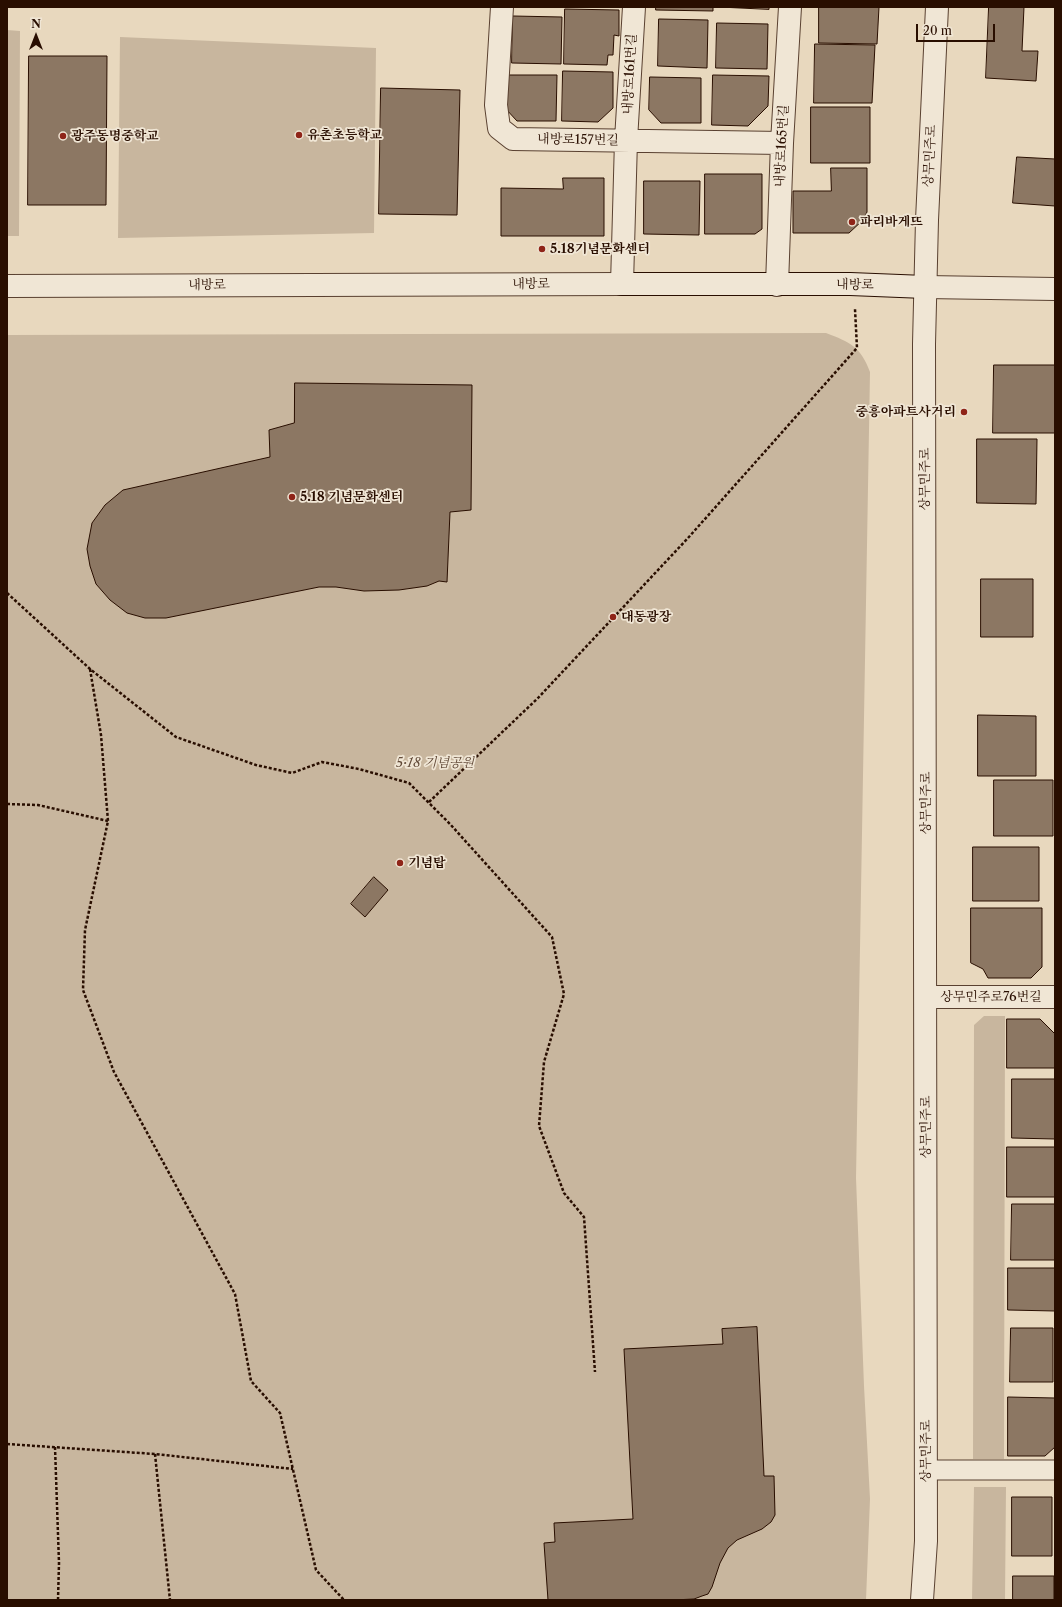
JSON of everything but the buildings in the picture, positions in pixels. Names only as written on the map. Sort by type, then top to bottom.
[{"type":"street","name":"내방로157번길","points":[[502,7],[496,105],[499,128],[513,139],[782,143]]},
{"type":"street","name":"내방로161번길","points":[[622,284],[626,140],[634,7]]},
{"type":"street","name":"내방로165번길","points":[[777,285],[782,143],[790,7]]},
{"type":"street","name":"상무민주로","points":[[922,1600],[926,1541],[925,287],[937,7]]},
{"type":"street","name":"내방로","points":[[7,286],[622,284],[854,285],[1055,289]]},
{"type":"street","name":"상무민주로76번길","points":[[926,997],[1055,997]]},
{"type":"street","points":[[926,1470],[1055,1470]]},
{"type":"path","points":[[429,802],[538,698],[683,544],[857,348],[854,285]]},
{"type":"path","points":[[7,593],[90,669],[176,737],[256,764],[292,773],[322,762],[359,769],[409,783],[429,802],[552,937],[564,994],[544,1062],[539,1126],[564,1193],[584,1217],[595,1372]]},
{"type":"path","points":[[90,669],[101,735],[108,821],[85,930],[83,990],[114,1072],[235,1294],[252,1381],[280,1413],[316,1570],[344,1600]]},
{"type":"path","points":[[7,804],[38,805],[108,821]]},
{"type":"path","points":[[7,1444],[156,1454],[293,1469]]},
{"type":"path","points":[[55,1448],[59,1563],[58,1600]]},
{"type":"path","points":[[156,1454],[170,1600]]},
{"type":"green space","points":[[7,30],[20,31],[19,236],[7,236]]},
{"type":"green space","points":[[120,37],[376,48],[374,233],[118,238]]},
{"type":"green space","name":"5·18 기념공원","points":[[826,333],[842,339],[854,346],[863,357],[870,372],[856,1178],[870,1499],[866,1600],[7,1600],[7,335]]},
{"type":"green space","points":[[984,1016],[1005,1016],[1004,1459],[973,1459],[974,1025]]},
{"type":"green space","points":[[974,1487],[1006,1487],[1005,1600],[972,1600]]},
{"type":"place","name":"유촌초등학교","points":[[299,135]]},
{"type":"place","name":"광주동명중학교","points":[[63,136]]},
{"type":"place","name":"파리바게뜨","points":[[852,222]]},
{"type":"place","name":"5.18기념문화센터","points":[[542,249]]},
{"type":"place","name":"중흥아파트사거리","points":[[964,412]]},
{"type":"place","name":"5.18 기념문화센터","points":[[292,497]]},
{"type":"place","name":"대동광장","points":[[613,617]]},
{"type":"place","name":"기념탑","points":[[400,863]]}]
